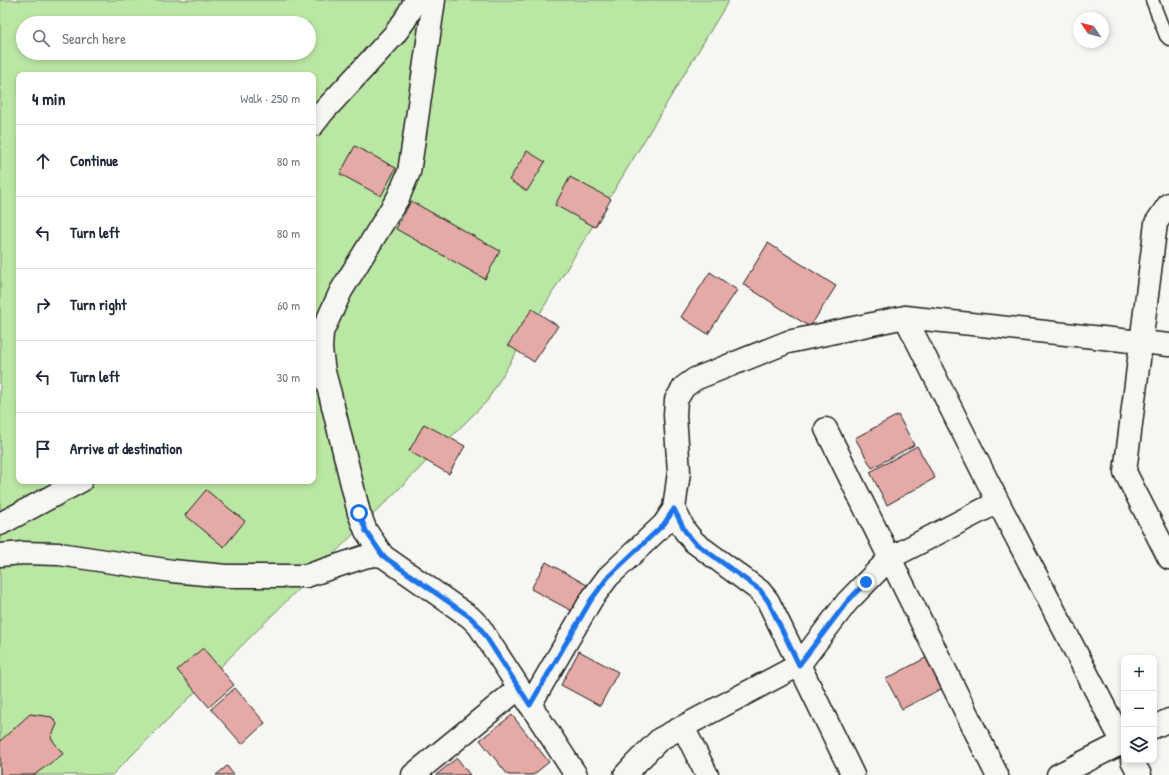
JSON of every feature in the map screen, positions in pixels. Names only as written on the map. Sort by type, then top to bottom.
[{"type":"street","points":[[316,121],[333,100],[394,35],[405,20],[416,0]]},
{"type":"street","points":[[434,0],[409,172],[398,198],[341,291],[322,332],[321,349],[324,372],[359,513],[366,531],[383,556],[470,617],[479,626],[576,775]]},
{"type":"street","points":[[1169,204],[1156,223],[1125,472],[1169,558]]},
{"type":"street","points":[[905,317],[998,502],[1121,737]]},
{"type":"street","points":[[413,775],[525,696],[599,588],[608,577],[664,524],[674,509],[679,472],[674,415],[676,400],[684,387],[695,379],[788,342],[905,317],[1169,345]]},
{"type":"street","points":[[826,429],[997,775]]},
{"type":"street","points":[[0,524],[75,484]]},
{"type":"street","points":[[625,775],[660,739],[799,665],[847,602],[890,558],[998,502]]},
{"type":"street","points":[[674,509],[685,531],[694,542],[760,590],[768,601],[853,775]]},
{"type":"street","points":[[0,555],[23,552],[59,554],[172,571],[226,576],[306,576],[364,557],[375,555],[383,556]]},
{"type":"street","points":[[1157,726],[1169,720]]},
{"type":"street","points":[[683,727],[707,775]]},
{"type":"street","points":[[1058,775],[1121,749]]},
{"type":"street","points":[[1134,763],[1140,775]]},
{"type":"lane","points":[[1152,0],[1166,36],[1169,39]]},
{"type":"green space","points":[[0,0],[729,0],[487,401],[112,775],[0,775]]},
{"type":"building","points":[[355,146],[396,168],[381,196],[340,174]]},
{"type":"building","points":[[527,151],[545,162],[527,191],[509,180]]},
{"type":"building","points":[[570,177],[611,199],[595,227],[555,205]]},
{"type":"building","points":[[411,201],[500,251],[485,279],[396,229]]},
{"type":"building","points":[[768,243],[836,286],[810,327],[743,284]]},
{"type":"building","points":[[710,272],[737,290],[708,334],[681,317]]},
{"type":"building","points":[[532,309],[558,326],[534,362],[508,345]]},
{"type":"building","points":[[898,415],[914,445],[872,468],[855,438]]},
{"type":"building","points":[[424,424],[465,446],[449,474],[409,451]]},
{"type":"building","points":[[917,446],[935,478],[887,505],[870,472]]},
{"type":"building","points":[[206,490],[245,521],[224,547],[185,515]]},
{"type":"building","points":[[546,562],[587,585],[572,611],[531,589]]},
{"type":"building","points":[[203,648],[234,685],[209,707],[177,670]]},
{"type":"building","points":[[579,651],[618,672],[600,706],[561,685]]},
{"type":"building","points":[[933,654],[949,685],[902,709],[886,679]]},
{"type":"building","points":[[235,688],[265,723],[242,744],[211,709]]},
{"type":"building","points":[[30,714],[52,717],[57,724],[51,738],[63,754],[34,775],[0,775],[0,741]]},
{"type":"building","points":[[512,715],[549,762],[533,775],[508,775],[480,740]]},
{"type":"building","points":[[457,758],[470,775],[436,775]]},
{"type":"building","points":[[227,766],[234,775],[216,775]]},
{"type":"route","points":[[359,513],[366,531],[383,556],[470,617],[479,626],[530,705],[599,588],[608,577],[664,524],[674,509],[685,531],[694,542],[760,590],[768,601],[799,665],[847,602],[866,582]]}]
